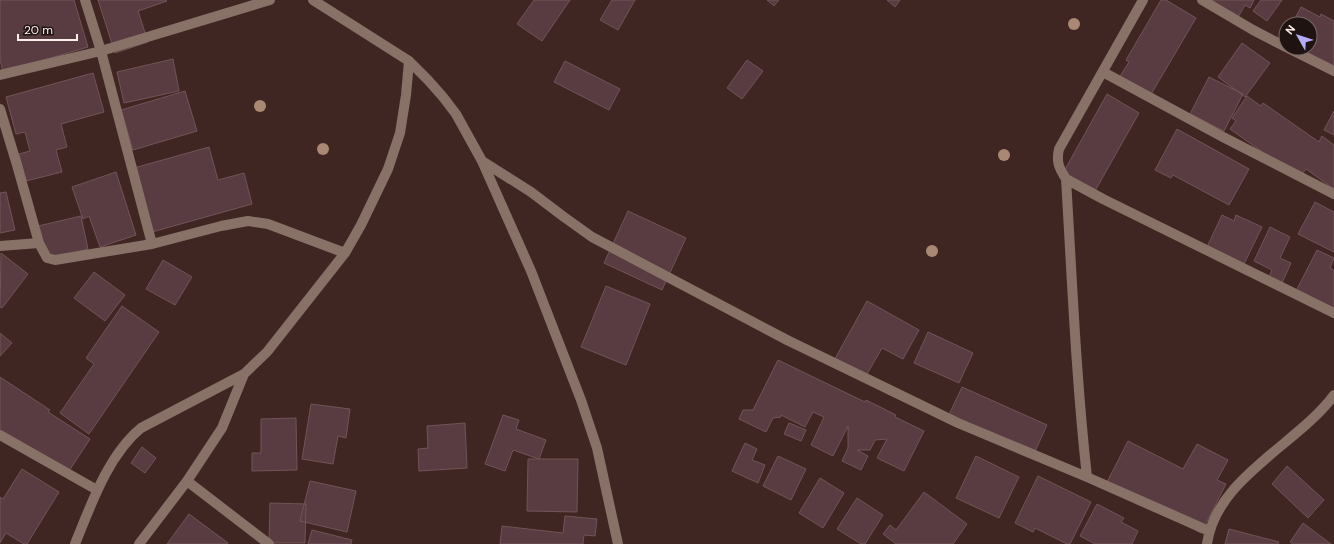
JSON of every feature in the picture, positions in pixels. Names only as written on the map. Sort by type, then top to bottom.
[{"type":"street","points":[[85,0],[101,51],[152,244]]},
{"type":"street","points":[[0,75],[101,51],[270,0]]},
{"type":"street","points":[[313,0],[409,61],[428,80],[456,114],[482,161],[531,271],[582,400],[597,448],[618,544]]},
{"type":"street","points":[[1143,0],[1059,150],[1057,166],[1066,179],[1103,200],[1334,313]]},
{"type":"street","points":[[1202,0],[1278,43]]},
{"type":"street","points":[[1303,56],[1334,71]]},
{"type":"street","points":[[75,544],[97,490],[123,446],[132,436],[141,428],[244,374],[267,352],[345,253],[391,162],[400,133],[406,95],[409,61]]},
{"type":"street","points":[[1103,72],[1223,137],[1334,194]]},
{"type":"street","points":[[0,109],[39,243],[47,258],[55,260],[152,244],[221,226],[248,222],[268,224],[345,253]]},
{"type":"street","points":[[482,161],[531,192],[564,218],[592,237],[787,340],[958,423],[1087,476],[1209,531]]},
{"type":"street","points":[[1066,179],[1081,425],[1087,476]]},
{"type":"street","points":[[0,246],[39,243]]},
{"type":"street","points":[[139,544],[187,481],[222,428],[244,374]]},
{"type":"street","points":[[1207,544],[1209,531],[1218,511],[1229,495],[1251,472],[1308,424],[1334,395]]},
{"type":"street","points":[[0,435],[97,490]]},
{"type":"street","points":[[187,481],[270,544]]},
{"type":"building","points":[[0,0],[74,0],[88,47],[3,72],[0,60]]},
{"type":"building","points":[[98,0],[167,1],[138,11],[148,42],[115,53]]},
{"type":"building","points":[[534,0],[570,0],[542,41],[517,24]]},
{"type":"building","points":[[612,0],[635,0],[618,30],[600,20]]},
{"type":"building","points":[[767,0],[779,0],[774,6]]},
{"type":"building","points":[[887,0],[900,0],[895,7]]},
{"type":"building","points":[[1161,0],[1166,0],[1196,18],[1150,96],[1119,78],[1129,62],[1126,60]]},
{"type":"building","points":[[1205,0],[1254,0],[1250,8],[1245,5],[1237,19]]},
{"type":"building","points":[[1261,0],[1282,0],[1267,21],[1253,11]]},
{"type":"building","points":[[1301,7],[1320,17],[1321,14],[1334,21],[1334,68],[1312,56],[1318,56],[1318,16],[1296,16]]},
{"type":"building","points":[[1242,43],[1270,63],[1245,97],[1218,77]]},
{"type":"building","points":[[173,59],[179,91],[124,103],[117,72]]},
{"type":"building","points":[[747,60],[763,71],[742,99],[727,88]]},
{"type":"building","points":[[565,61],[620,89],[609,110],[554,82]]},
{"type":"building","points":[[93,73],[104,112],[61,124],[67,147],[56,150],[62,172],[26,181],[19,154],[30,151],[25,132],[16,134],[6,97]]},
{"type":"building","points":[[1209,77],[1243,94],[1224,131],[1190,114]]},
{"type":"building","points":[[185,91],[197,131],[133,150],[121,110]]},
{"type":"building","points":[[1107,94],[1139,113],[1095,191],[1063,173]]},
{"type":"building","points":[[1247,96],[1261,106],[1263,103],[1319,142],[1322,136],[1334,145],[1334,189],[1306,169],[1299,178],[1230,129],[1236,121],[1232,118]]},
{"type":"building","points":[[1334,111],[1334,135],[1324,130]]},
{"type":"building","points":[[1177,129],[1249,169],[1229,205],[1173,175],[1171,178],[1155,170]]},
{"type":"building","points":[[209,147],[218,180],[244,173],[252,204],[152,232],[134,168]]},
{"type":"building","points":[[116,172],[136,235],[100,247],[89,216],[83,219],[72,187]]},
{"type":"building","points":[[6,192],[15,230],[0,233],[0,193]]},
{"type":"building","points":[[1315,202],[1334,212],[1334,252],[1298,234]]},
{"type":"building","points":[[628,211],[686,238],[662,290],[604,263]]},
{"type":"building","points":[[1222,215],[1234,221],[1236,215],[1262,227],[1244,264],[1207,247]]},
{"type":"building","points":[[81,216],[88,249],[46,259],[38,226]]},
{"type":"building","points":[[1270,227],[1290,237],[1280,258],[1291,263],[1282,283],[1269,277],[1272,270],[1254,261]]},
{"type":"building","points":[[1317,250],[1334,258],[1330,268],[1334,270],[1334,311],[1296,291]]},
{"type":"building","points":[[1,253],[28,274],[2,308],[0,307]]},
{"type":"building","points":[[163,260],[192,277],[175,305],[146,289]]},
{"type":"building","points":[[94,272],[125,295],[105,321],[74,298]]},
{"type":"building","points":[[606,286],[650,304],[626,365],[581,347]]},
{"type":"building","points":[[867,301],[919,330],[903,359],[882,348],[863,381],[832,364]]},
{"type":"building","points":[[122,306],[159,332],[89,434],[60,413],[94,364],[86,358]]},
{"type":"building","points":[[928,332],[973,353],[959,383],[914,363]]},
{"type":"building","points":[[0,333],[12,343],[0,356]]},
{"type":"building","points":[[778,360],[865,402],[866,400],[896,415],[895,417],[924,431],[904,471],[877,458],[887,439],[875,440],[870,450],[857,450],[868,456],[861,470],[842,461],[848,448],[848,426],[833,456],[811,445],[824,417],[813,412],[805,427],[781,415],[781,417],[773,418],[766,432],[739,419],[743,410],[753,410]]},
{"type":"building","points":[[0,377],[50,410],[48,412],[90,439],[67,474],[0,433]]},
{"type":"building","points":[[962,387],[1047,425],[1033,456],[947,419]]},
{"type":"building","points":[[311,404],[350,409],[346,438],[338,436],[333,464],[302,459]]},
{"type":"building","points":[[503,415],[519,420],[516,429],[546,440],[539,459],[513,450],[505,471],[485,464]]},
{"type":"building","points":[[296,418],[297,470],[252,471],[252,453],[261,453],[261,419]]},
{"type":"building","points":[[465,423],[467,468],[419,471],[418,449],[428,448],[427,426]]},
{"type":"building","points":[[789,423],[806,430],[801,441],[784,434]]},
{"type":"building","points":[[1128,441],[1183,469],[1197,444],[1228,460],[1217,480],[1226,484],[1201,533],[1106,484]]},
{"type":"building","points":[[745,443],[757,449],[752,460],[765,465],[758,483],[732,471]]},
{"type":"building","points":[[142,447],[156,458],[145,473],[131,463]]},
{"type":"building","points":[[778,456],[806,469],[791,500],[763,486]]},
{"type":"building","points":[[976,456],[1019,477],[999,518],[956,498]]},
{"type":"building","points":[[528,459],[578,459],[577,512],[527,511]]},
{"type":"building","points":[[1287,466],[1324,500],[1308,518],[1272,484]]},
{"type":"building","points":[[22,469],[59,492],[27,544],[24,544],[6,533],[0,543],[0,497],[3,499]]},
{"type":"building","points":[[1038,476],[1091,502],[1070,544],[1067,544],[1035,528],[1033,532],[1015,523]]},
{"type":"building","points":[[820,478],[844,493],[823,528],[799,513]]},
{"type":"building","points":[[310,481],[356,491],[347,532],[300,521]]},
{"type":"building","points":[[924,492],[967,524],[953,544],[896,544],[883,534],[890,525],[896,530]]},
{"type":"building","points":[[857,498],[883,515],[865,544],[861,544],[837,529]]},
{"type":"building","points":[[270,503],[306,504],[305,543],[269,543]]},
{"type":"building","points":[[1097,504],[1124,518],[1121,522],[1138,531],[1132,544],[1095,544],[1080,536]]},
{"type":"building","points":[[189,514],[228,543],[167,544]]},
{"type":"building","points":[[565,516],[597,519],[595,536],[584,535],[583,544],[500,544],[502,526],[563,533]]},
{"type":"building","points":[[1303,523],[1331,544],[1293,544],[1290,542]]},
{"type":"building","points":[[1229,529],[1279,542],[1278,544],[1225,544]]},
{"type":"building","points":[[312,530],[352,540],[351,544],[308,544]]}]
